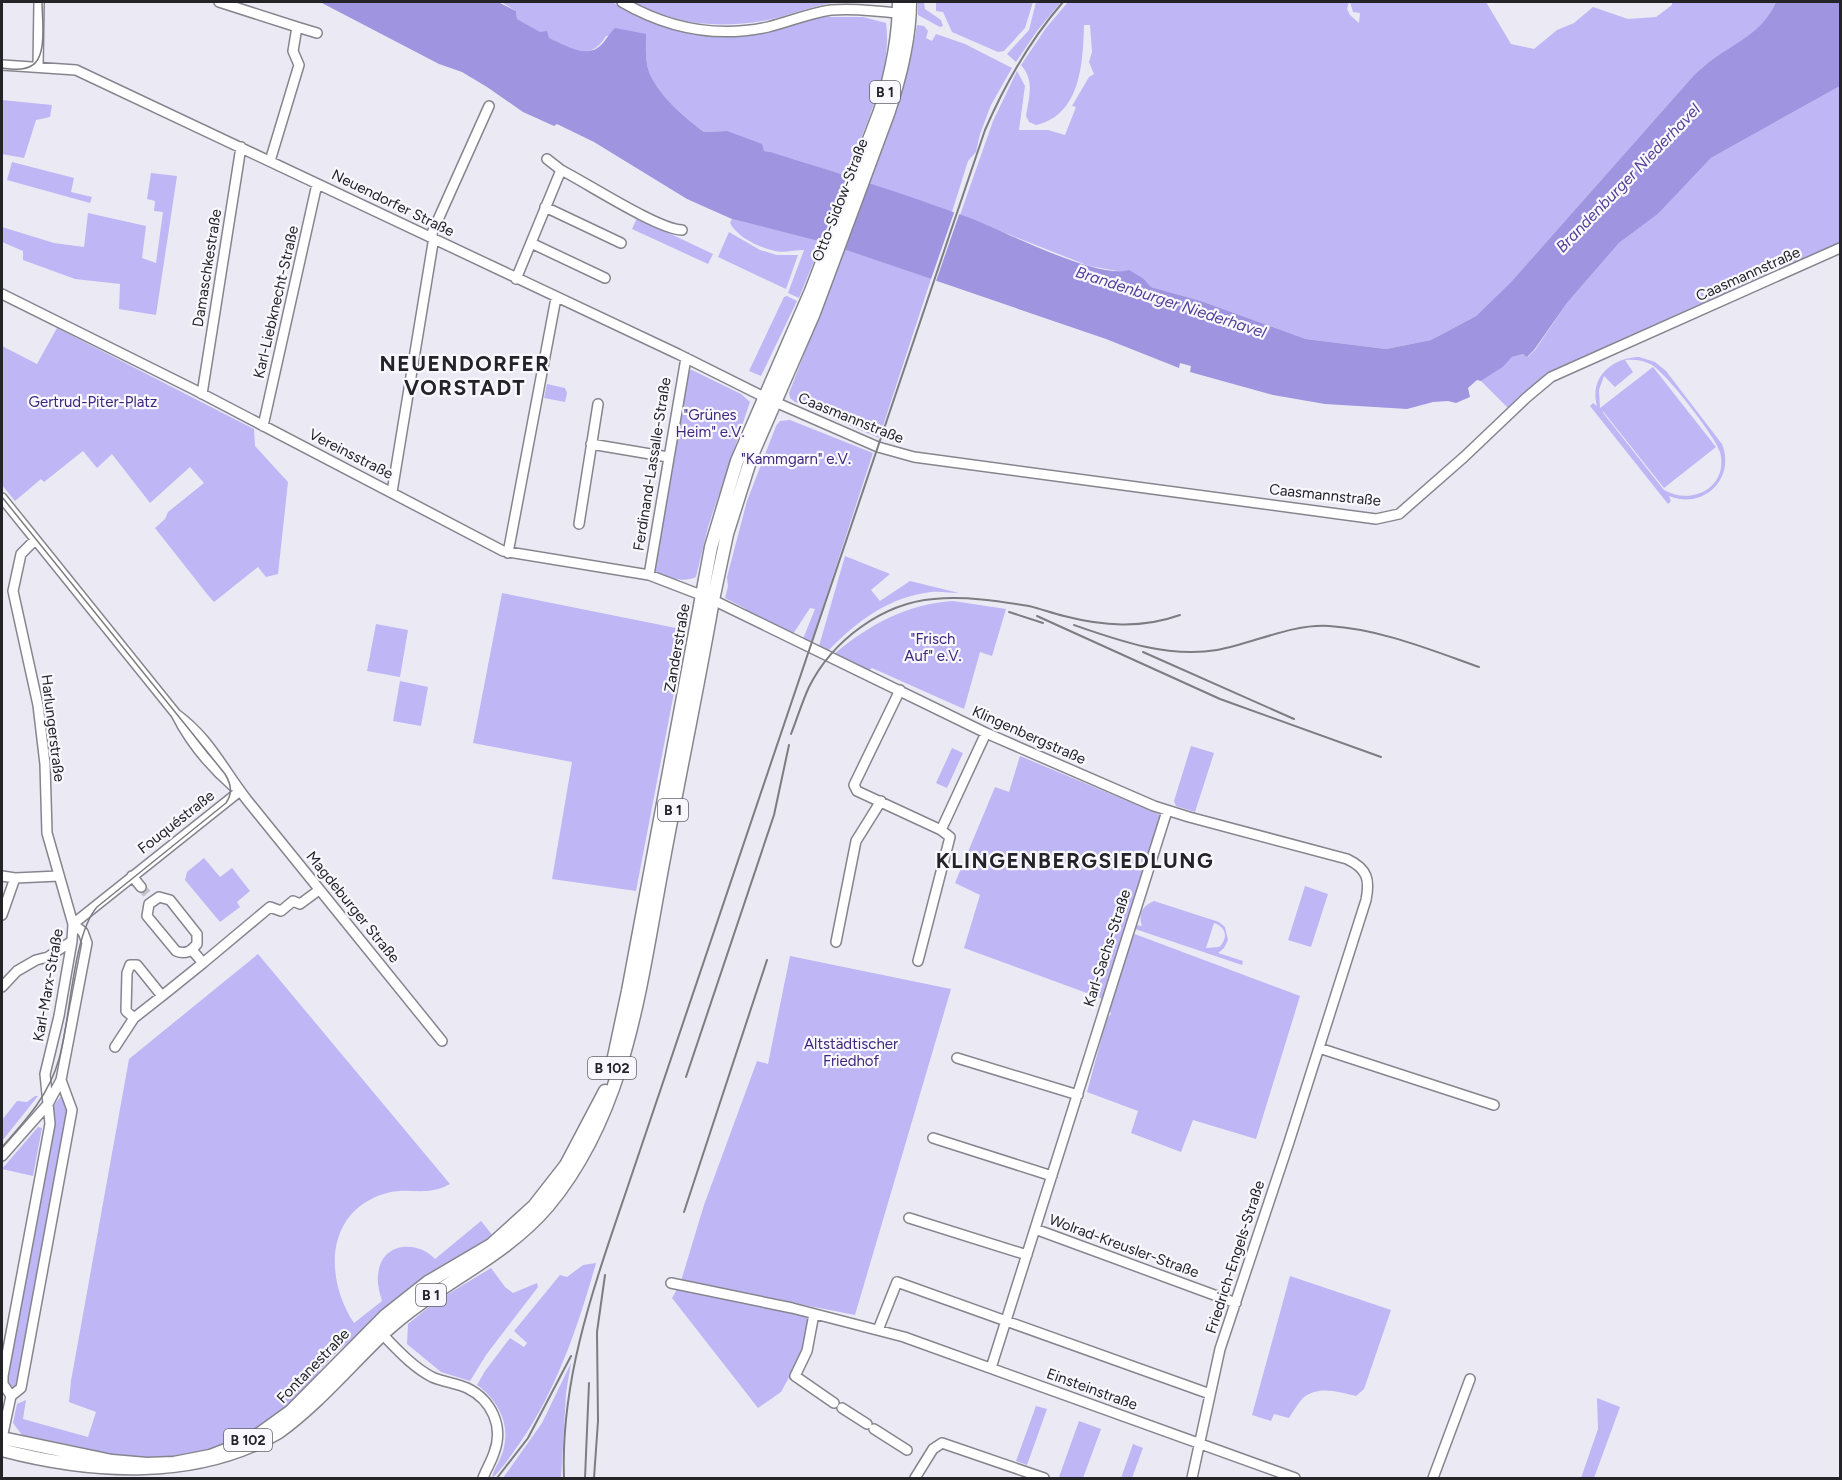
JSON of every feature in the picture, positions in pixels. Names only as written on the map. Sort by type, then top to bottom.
[{"type":"main road","name":"Otto-Sidow-Straße","points":[[769,400],[829,258],[862,169],[889,81],[903,10],[910,2]]},
{"type":"main road","name":"Zanderstraße","points":[[568,1179],[596,1133],[613,1090],[637,1004],[649,911],[707,597],[711,547],[731,480],[769,400]]},
{"type":"main road","name":"Zanderstraße","points":[[580,1140],[607,1086],[649,911]]},
{"type":"main road","name":"Fontanestraße","points":[[2,1438],[128,1463],[174,1463],[210,1456],[248,1440],[282,1418],[429,1282],[479,1253],[514,1225],[543,1196],[566,1165],[580,1140]]},
{"type":"main road","name":"Fontanestraße","points":[[2,1450],[78,1466],[135,1473],[178,1471],[216,1463],[249,1450],[281,1431],[304,1411],[378,1330],[496,1253],[527,1228],[568,1179]]},
{"type":"street","points":[[39,2],[39,67]]},
{"type":"street","points":[[219,2],[317,33]]},
{"type":"street","points":[[622,2],[667,23],[692,30],[716,32],[768,27],[831,10],[903,10]]},
{"type":"street","points":[[270,161],[299,65],[293,51],[297,27]]},
{"type":"street","name":"Neuendorfer Straße","points":[[2,66],[76,70],[686,358],[769,400]]},
{"type":"street","points":[[392,492],[432,233],[489,106]]},
{"type":"street","name":"Damaschkestraße","points":[[202,394],[241,147]]},
{"type":"street","points":[[547,159],[561,170],[642,214],[675,230],[682,230]]},
{"type":"street","points":[[516,279],[561,170]]},
{"type":"street","name":"Karl-Liebknecht-Straße","points":[[263,426],[318,184]]},
{"type":"street","points":[[545,207],[621,243]]},
{"type":"street","points":[[531,243],[604,278]]},
{"type":"street","name":"Caasmannstraße","points":[[769,400],[878,447],[914,457],[1376,519],[1399,514],[1551,376],[1840,248]]},
{"type":"street","name":"Vereinsstraße","points":[[2,294],[508,552],[649,575],[707,597]]},
{"type":"street","points":[[508,552],[556,298]]},
{"type":"street","name":"Ferdinand-Lassalle-Straße","points":[[649,575],[686,358]]},
{"type":"street","points":[[579,524],[598,404]]},
{"type":"street","points":[[591,444],[668,457]]},
{"type":"street","name":"Magdeburger Straße","points":[[2,498],[176,714],[193,726],[222,762],[240,791],[442,1041]]},
{"type":"street","name":"Harlungerstraße","points":[[35,540],[21,554],[13,591],[38,705],[45,764],[47,833],[73,924]]},
{"type":"street","name":"Klingenbergstraße","points":[[707,597],[986,733],[1167,811],[1347,859]]},
{"type":"street","points":[[900,690],[854,785],[857,791],[941,830],[950,837],[918,960]]},
{"type":"street","points":[[941,830],[986,733]]},
{"type":"street","name":"Fouquéstraße","points":[[73,924],[240,791]]},
{"type":"street","points":[[836,942],[856,841],[880,801]]},
{"type":"street","name":"Karl-Sachs-Straße","points":[[991,1368],[1167,811]]},
{"type":"street","name":"Friedrich-Engels-Straße","points":[[1192,1479],[1220,1350],[1366,900],[1369,884],[1365,874],[1360,867],[1347,859]]},
{"type":"street","points":[[2,876],[15,878],[59,876]]},
{"type":"street","points":[[132,876],[141,887]]},
{"type":"street","points":[[2,915],[15,878]]},
{"type":"street","points":[[115,1047],[134,1018],[270,907],[281,911],[293,901],[300,904],[319,890]]},
{"type":"street","points":[[159,897],[170,900],[197,934],[196,944],[192,950],[182,954],[176,951],[147,916],[150,898],[159,897]]},
{"type":"street","name":"Karl-Marx-Straße","points":[[2,1438],[6,1396],[3,1376],[50,1124],[45,1074],[68,966],[73,924]]},
{"type":"street","name":"Karl-Marx-Straße","points":[[48,1104],[61,1080],[87,943],[83,932],[73,924]]},
{"type":"street","points":[[3,981],[27,965],[48,957],[72,940]]},
{"type":"street","points":[[192,950],[203,963]]},
{"type":"street","points":[[48,957],[68,966]]},
{"type":"street","points":[[134,1018],[126,1011],[130,965],[137,965],[162,996]]},
{"type":"street","points":[[1319,1048],[1494,1105]]},
{"type":"street","points":[[957,1058],[1077,1095]]},
{"type":"street","name":"Karl-Marx-Straße","points":[[6,1396],[21,1388],[72,1110],[61,1080]]},
{"type":"street","points":[[2,1156],[48,1104]]},
{"type":"street","points":[[933,1138],[1052,1176]]},
{"type":"street","points":[[909,1218],[1028,1255]]},
{"type":"street","name":"Wolrad-Kreusler-Straße","points":[[1035,1229],[1236,1303]]},
{"type":"street","points":[[878,1330],[897,1282],[1210,1394]]},
{"type":"street","name":"Einsteinstraße","points":[[671,1283],[878,1330],[991,1368],[1295,1479]]},
{"type":"street","points":[[814,1314],[807,1351],[795,1376],[916,1456]]},
{"type":"street","points":[[378,1330],[418,1368],[436,1378],[472,1391],[490,1408],[495,1416],[498,1434],[495,1453],[483,1479]]},
{"type":"street","points":[[1433,1479],[1470,1379]]},
{"type":"street","points":[[916,1456],[942,1443],[1044,1479]]},
{"type":"street","points":[[915,1479],[916,1456]]},
{"type":"green space","points":[[504,2],[612,2],[644,19],[695,35],[721,36],[770,32],[821,17],[863,17],[886,23],[885,61],[875,101],[846,176],[763,151],[727,131],[704,132],[659,90],[649,72],[645,34],[606,36],[595,48],[588,52],[579,52],[557,43],[517,19],[516,11]]},
{"type":"green space","points":[[633,2],[849,2],[826,4],[768,20],[715,24],[666,16]]},
{"type":"green space","points":[[918,2],[924,2],[925,9],[941,20],[943,26],[940,27],[918,15]]},
{"type":"green space","points":[[936,2],[1033,2],[1025,28],[1004,51],[998,52],[952,32],[943,12],[936,11]]},
{"type":"green space","points":[[1036,2],[1061,2],[1037,31],[1016,62],[1007,54],[1029,30]]},
{"type":"green space","points":[[1068,2],[1349,2],[1347,9],[1359,23],[1360,13],[1353,12],[1350,2],[1486,2],[1511,44],[1534,49],[1557,30],[1574,23],[1593,7],[1628,19],[1656,17],[1672,5],[1672,2],[1776,2],[1765,21],[1695,74],[1511,282],[1476,316],[1431,340],[1386,349],[1306,339],[1201,301],[1151,287],[1144,279],[1123,272],[1089,266],[960,215],[993,121],[1017,71],[1025,86],[1019,130],[1048,130],[1065,135],[1076,107],[1072,106],[1089,77],[1094,74],[1089,62],[1092,52],[1090,25],[1084,25],[1080,70],[1071,99],[1051,119],[1036,125],[1029,122],[1026,116],[1030,83],[1021,65],[1046,28]]},
{"type":"green space","points":[[917,25],[924,26],[928,31],[926,38],[932,41],[936,34],[965,44],[1012,68],[991,105],[976,152],[968,161],[952,212],[869,184],[903,86]]},
{"type":"green space","points":[[1840,86],[1840,243],[1784,267],[1778,266],[1775,260],[1769,263],[1770,270],[1767,274],[1553,371],[1509,409],[1481,381],[1503,367],[1512,357],[1523,354],[1528,357],[1567,303],[1619,243],[1658,214],[1711,158]]},
{"type":"green space","points":[[2,100],[52,105],[50,117],[36,120],[24,158],[2,154]]},
{"type":"green space","points":[[12,162],[74,178],[71,192],[92,197],[90,203],[7,180]]},
{"type":"green space","points":[[151,173],[177,176],[156,315],[119,309],[120,284],[75,279],[23,260],[23,251],[2,242],[2,227],[54,243],[84,247],[88,213],[146,226],[142,258],[156,263],[163,212],[154,211],[155,201],[147,199]]},
{"type":"green space","points":[[637,218],[713,254],[708,264],[632,229]]},
{"type":"green space","points":[[732,219],[822,241],[799,298],[788,293],[804,250],[778,252],[756,244],[738,233],[730,223]]},
{"type":"green space","points":[[729,232],[760,250],[777,255],[798,255],[786,289],[718,257]]},
{"type":"green space","points":[[845,249],[931,279],[879,438],[795,402],[790,398],[789,393]]},
{"type":"green space","points":[[787,296],[797,301],[761,376],[749,371],[784,297]]},
{"type":"green space","name":"Gertrud-Piter-Platz","points":[[57,328],[254,429],[255,446],[288,482],[278,574],[266,577],[258,567],[214,602],[207,594],[155,528],[165,519],[168,512],[204,483],[190,467],[150,503],[112,454],[97,468],[83,451],[44,482],[41,479],[15,501],[2,485],[2,346],[37,364]]},
{"type":"green space","points":[[1639,357],[1655,362],[1666,371],[1722,444],[1725,457],[1724,469],[1714,488],[1704,495],[1694,499],[1669,496],[1671,501],[1668,504],[1590,406],[1593,403],[1597,406],[1596,386],[1605,371],[1612,365],[1629,358]],"holes":[[[1625,360],[1646,362],[1659,370],[1690,406],[1717,444],[1721,464],[1719,475],[1714,484],[1706,490],[1686,496],[1664,490],[1602,410],[1664,488],[1716,447],[1653,367],[1600,408],[1599,390],[1604,376],[1615,387],[1633,372]]]},
{"type":"green space","name":"\"Grünes Heim\" e.V.","points":[[689,370],[741,394],[750,402],[708,527],[696,577],[680,580],[655,571],[686,374]]},
{"type":"green space","points":[[547,384],[565,388],[567,393],[565,402],[544,398]]},
{"type":"green space","name":"\"Kammgarn\" e.V.","points":[[790,420],[873,453],[811,643],[803,639],[815,609],[810,608],[793,634],[745,612],[746,609],[725,598],[728,586],[727,577],[747,501],[776,426],[780,421]]},
{"type":"green space","points":[[845,556],[890,574],[871,590],[880,601],[910,581],[959,593],[931,592],[901,599],[863,620],[829,650],[819,646]]},
{"type":"green space","points":[[502,593],[686,630],[636,891],[552,879],[572,762],[473,743]]},
{"type":"green space","name":"\"Frisch Auf\" e.V.","points":[[953,601],[1006,609],[992,656],[980,652],[964,709],[872,668],[868,671],[834,654],[875,625],[904,611]]},
{"type":"green space","points":[[376,624],[408,630],[400,677],[367,671]]},
{"type":"green space","points":[[400,681],[428,687],[421,726],[393,721]]},
{"type":"green space","points":[[1191,746],[1214,753],[1195,812],[1176,806],[1174,801]]},
{"type":"green space","points":[[952,748],[963,753],[947,788],[936,783]]},
{"type":"green space","points":[[1020,756],[1161,815],[1103,999],[964,948],[980,895],[955,883],[995,787],[1009,792]]},
{"type":"green space","points":[[204,858],[220,877],[232,868],[250,891],[237,902],[240,907],[220,922],[185,880],[187,872]]},
{"type":"green space","points":[[1305,886],[1328,894],[1311,947],[1288,940]]},
{"type":"green space","points":[[1154,901],[1219,922],[1225,927],[1228,940],[1218,953],[1243,961],[1242,965],[1135,929],[1136,925],[1142,926],[1141,914]],"holes":[[[1214,923],[1222,927],[1225,934],[1222,944],[1219,947],[1206,948]]]},
{"type":"green space","points":[[1132,933],[1300,996],[1256,1139],[1193,1120],[1181,1152],[1131,1133],[1138,1111],[1087,1092],[1107,1018],[1111,1014],[1109,1010]]},
{"type":"green space","points":[[258,954],[450,1184],[434,1190],[387,1193],[367,1202],[351,1214],[341,1230],[336,1248],[335,1267],[344,1305],[354,1323],[382,1301],[378,1281],[379,1269],[382,1260],[395,1249],[411,1247],[420,1249],[435,1259],[481,1221],[494,1237],[388,1308],[337,1352],[320,1370],[304,1393],[286,1410],[244,1438],[206,1452],[179,1458],[120,1458],[22,1435],[13,1423],[17,1404],[26,1400],[23,1419],[88,1437],[96,1412],[69,1402],[129,1059]]},
{"type":"green space","name":"Altstädtischer Friedhof","points":[[790,956],[951,989],[855,1315],[681,1281],[704,1205],[757,1061],[768,1064]]},
{"type":"green space","points":[[38,1096],[2,1141],[2,1120],[17,1101],[27,1102]]},
{"type":"green space","points":[[61,1096],[64,1096],[68,1111],[18,1385],[11,1387],[6,1378],[54,1118],[54,1105]]},
{"type":"green space","points":[[38,1127],[42,1128],[33,1176],[2,1169]]},
{"type":"green space","points":[[596,1263],[581,1313],[552,1387],[527,1432],[492,1478],[503,1451],[505,1429],[496,1404],[477,1385],[510,1338],[524,1347],[527,1343],[514,1331],[560,1275],[567,1277],[583,1265]]},
{"type":"green space","points":[[491,1268],[505,1287],[513,1293],[537,1283],[538,1287],[486,1355],[470,1381],[441,1372],[407,1344],[408,1324],[435,1302]]},
{"type":"green space","points":[[1290,1276],[1391,1310],[1364,1389],[1356,1396],[1329,1391],[1309,1394],[1297,1405],[1289,1418],[1274,1414],[1271,1421],[1252,1415]]},
{"type":"green space","points":[[677,1289],[808,1316],[804,1350],[781,1392],[758,1408],[672,1298]]},
{"type":"green space","points":[[571,1363],[566,1393],[561,1478],[503,1478],[542,1423]]},
{"type":"green space","points":[[1597,1398],[1620,1407],[1594,1478],[1581,1478],[1598,1429]]},
{"type":"green space","points":[[1036,1406],[1047,1409],[1027,1465],[1016,1461]]},
{"type":"green space","points":[[1079,1421],[1101,1429],[1083,1478],[1059,1477]]},
{"type":"green space","points":[[1133,1444],[1143,1448],[1132,1478],[1121,1478]]},
{"type":"water","name":"Brandenburger Niederhavel","points":[[320,2],[498,2],[516,11],[517,19],[540,32],[547,31],[549,38],[576,50],[584,51],[597,48],[615,28],[646,34],[649,72],[659,90],[704,132],[727,131],[762,144],[764,151],[946,209],[1074,261],[1096,268],[1115,271],[1129,270],[1144,279],[1151,287],[1201,301],[1306,339],[1386,349],[1431,340],[1476,316],[1511,282],[1695,74],[1757,28],[1771,12],[1776,2],[1840,2],[1840,86],[1711,158],[1658,214],[1619,243],[1567,303],[1527,357],[1523,354],[1512,357],[1503,367],[1481,381],[1477,380],[1468,388],[1470,397],[1456,403],[1433,402],[1407,409],[1325,404],[1273,395],[1190,372],[1191,366],[1180,363],[1179,368],[1106,339],[823,242],[732,219],[687,199],[594,142],[557,124],[554,126],[523,112],[462,72],[439,64]]},
{"type":"pier","points":[[955,210],[960,212],[935,284],[930,282]]},
{"type":"tunnel","points":[[141,887],[148,895]]},
{"type":"tram line","points":[[2,68],[24,69],[36,62],[40,55],[43,37],[42,2]]},
{"type":"tram line","points":[[2,497],[225,774],[230,788],[230,796],[226,803],[97,907],[82,937],[63,1042],[55,1072],[36,1106],[2,1147]]},
{"type":"railway","points":[[564,1478],[564,1439],[575,1361],[584,1323],[619,1211],[985,130],[1019,63],[1063,2]]},
{"type":"railway","points":[[791,734],[809,687],[831,654],[861,627],[878,616],[915,602],[946,598],[993,601],[1029,606],[1060,615],[1108,624],[1136,624],[1180,615]]},
{"type":"railway","points":[[1009,612],[1043,623]]},
{"type":"railway","points":[[1037,616],[1220,699],[1381,757]]},
{"type":"railway","points":[[1074,625],[1144,647],[1180,652],[1217,650],[1286,631],[1329,626],[1367,631],[1405,641],[1479,667]]},
{"type":"railway","points":[[1143,652],[1294,719]]},
{"type":"railway","points":[[686,1077],[774,815],[789,745]]},
{"type":"railway","points":[[684,1212],[767,960]]},
{"type":"railway","points":[[594,1478],[598,1421],[597,1332],[605,1275]]},
{"type":"railway","points":[[497,1478],[528,1438],[571,1356]]},
{"type":"railway","points":[[585,1478],[589,1383]]},
{"type":"district","name":"NEUENDORFER VORSTADT","points":[[465,375]]},
{"type":"district","name":"KLINGENBERGSIEDLUNG","points":[[1075,860]]}]
